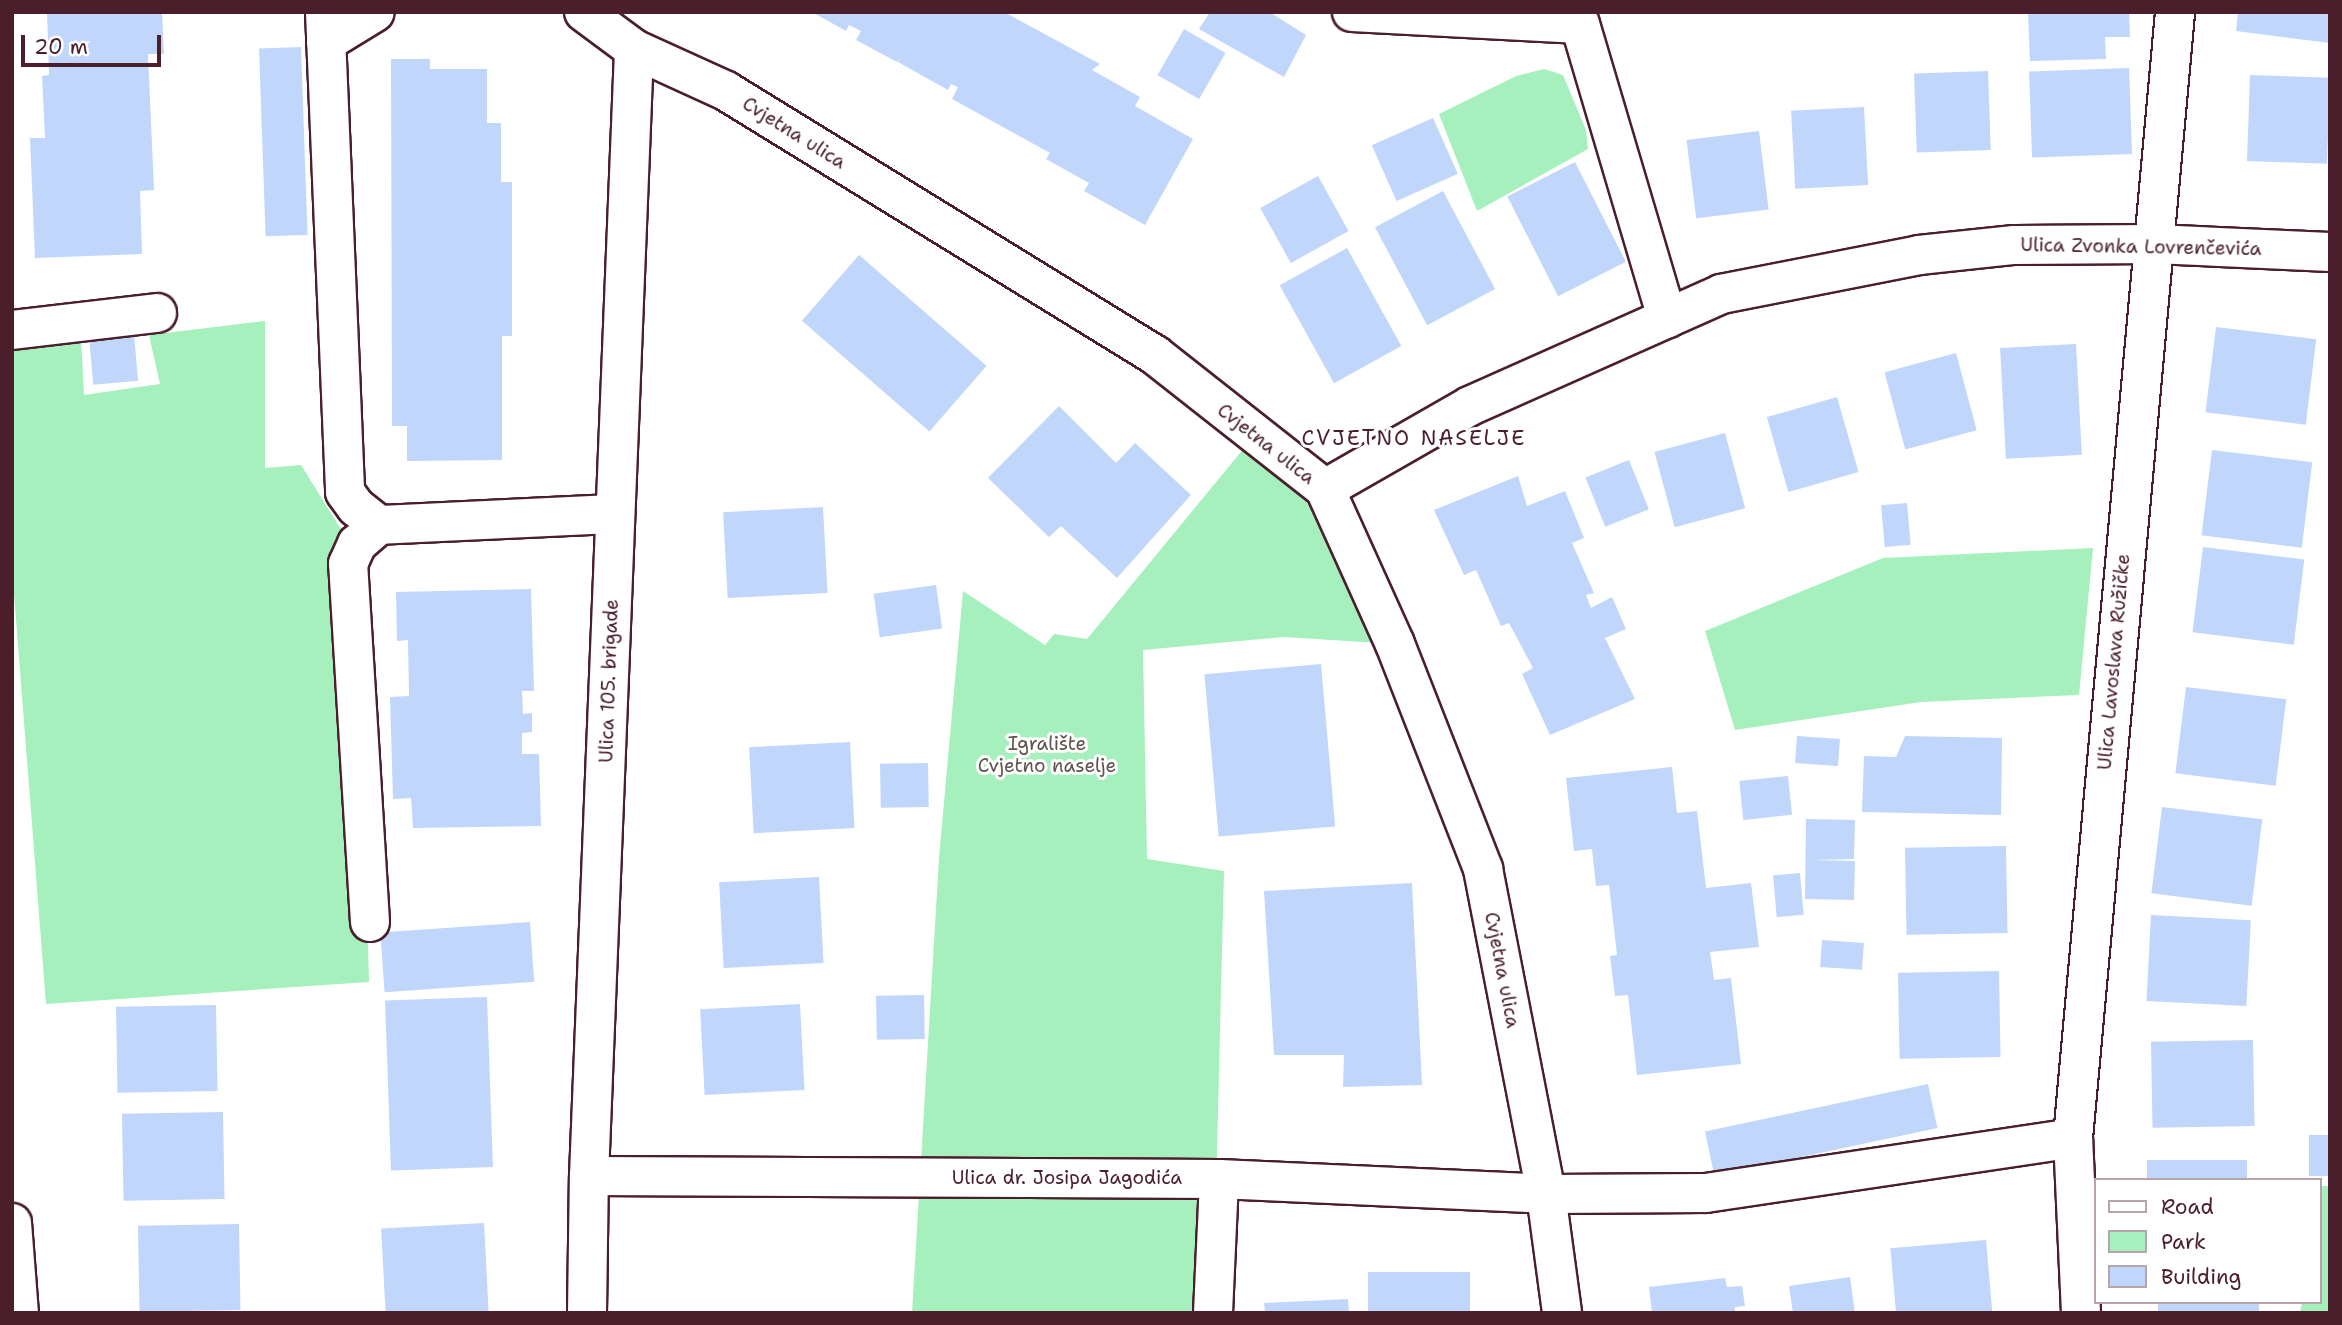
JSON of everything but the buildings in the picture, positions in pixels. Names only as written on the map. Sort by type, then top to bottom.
[{"type":"street","points":[[375,12],[325,27],[345,492],[356,507],[379,525]]},
{"type":"street","name":"Cvjetna ulica","points":[[583,12],[634,49],[726,91],[1155,355],[1325,489],[1395,644],[1483,869],[1546,1195],[1562,1313]]},
{"type":"street","points":[[1352,12],[1580,24],[1667,318]]},
{"type":"street","name":"Ulica Lavoslava Ružičke","points":[[2081,1313],[2073,1138],[2175,12]]},
{"type":"street","name":"Ulica 105. brigade","points":[[587,1313],[589,1175],[634,49]]},
{"type":"street","name":"Ulica Zvonka Lovrenčevića","points":[[1325,489],[1470,406],[1721,294],[1919,255],[2014,245],[2154,244],[2330,252]]},
{"type":"street","points":[[12,330],[157,313]]},
{"type":"street","points":[[370,922],[348,564],[357,544],[379,525],[615,514]]},
{"type":"street","name":"Ulica dr. Josipa Jagodića","points":[[589,1175],[1219,1180],[1546,1195],[1706,1193],[2073,1138]]},
{"type":"street","points":[[1213,1313],[1219,1180]]},
{"type":"street","points":[[12,1223],[19,1313]]},
{"type":"green space","points":[[1544,69],[1563,75],[1586,130],[1588,149],[1477,211],[1439,114],[1516,76]]},
{"type":"green space","points":[[265,321],[265,468],[301,465],[339,526],[357,544],[369,982],[46,1004],[12,568],[12,346],[81,339],[84,395],[160,384],[149,335]]},
{"type":"green space","name":"Igralište Cvjetno naselje","points":[[1254,436],[1325,489],[1395,644],[1284,637],[1143,650],[1147,859],[1224,871],[1213,1313],[912,1313],[939,858],[963,591],[1045,645],[1054,634],[1087,639]]},
{"type":"green space","points":[[2093,548],[2079,695],[1921,702],[1735,730],[1705,631],[1883,558]]},
{"type":"green space","points":[[2321,1186],[2330,1186],[2330,1313],[2300,1313],[2302,1304],[2321,1304]]},
{"type":"district","name":"CVJETNO NASELJE","points":[[1414,438]]}]
